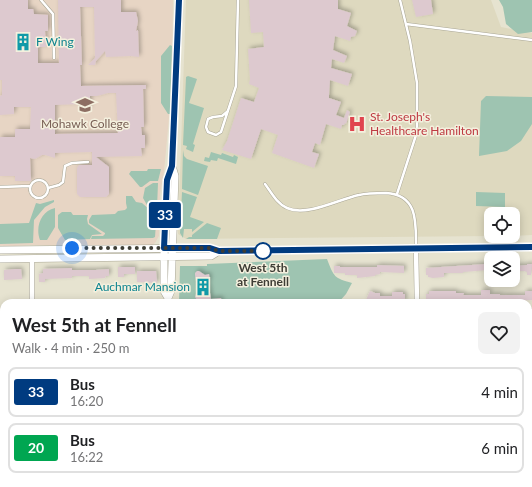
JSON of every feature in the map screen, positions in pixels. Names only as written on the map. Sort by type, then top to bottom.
[{"type":"main road","points":[[168,299],[164,291],[164,248],[167,180],[172,166],[179,0]]},
{"type":"main road","points":[[168,299],[171,291],[175,176],[172,166]]},
{"type":"main road","points":[[0,250],[210,248],[219,251],[532,247]]},
{"type":"main road","points":[[0,259],[211,256],[219,251]]},
{"type":"street","points":[[416,249],[417,299]]},
{"type":"street","points":[[32,258],[32,299]]},
{"type":"lane","points":[[41,0],[53,14],[54,58]]},
{"type":"lane","points":[[228,111],[222,116],[214,116],[208,119],[206,127],[210,134],[216,135],[221,132],[228,111],[236,86],[238,0]]},
{"type":"lane","points":[[397,194],[417,132],[417,83],[410,41],[400,0]]},
{"type":"lane","points":[[406,24],[532,40]]},
{"type":"lane","points":[[48,188],[59,185],[63,182],[65,166],[68,164],[88,162]]},
{"type":"lane","points":[[40,180],[46,183],[48,188],[46,195],[41,199],[32,196],[30,186],[34,181],[40,180]]},
{"type":"lane","points":[[265,184],[280,203],[286,208],[295,211],[323,206],[360,194],[397,194],[408,201],[413,211],[416,231],[416,249]]},
{"type":"lane","points":[[0,187],[30,186]]},
{"type":"shaded area","name":"Mohawk College","points":[[0,0],[173,0],[172,85],[164,172],[160,194],[159,236],[155,243],[151,246],[29,245],[0,247]]},
{"type":"shaded area","name":"St. Joseph's Healthcare Hamilton","points":[[186,0],[491,0],[501,27],[532,33],[532,235],[520,236],[520,207],[484,207],[484,236],[186,239],[178,234]]},
{"type":"green space","points":[[499,0],[532,0],[532,32],[518,34],[506,24],[503,7]]},
{"type":"green space","points":[[170,45],[172,46],[170,114],[168,114],[161,103],[161,56]]},
{"type":"green space","points":[[188,76],[197,79],[189,103],[204,108],[193,144],[195,145],[193,152],[186,149],[187,146],[183,145],[186,77]]},
{"type":"green space","points":[[486,96],[532,97],[532,124],[521,141],[507,151],[479,156],[481,101]]},
{"type":"green space","points":[[183,150],[184,156],[187,159],[208,166],[198,195],[182,189]]},
{"type":"green space","points":[[211,152],[221,155],[222,153],[233,157],[234,155],[238,157],[236,164],[218,158],[217,161],[204,161],[205,157],[209,158]]},
{"type":"green space","points":[[148,169],[161,169],[158,181],[150,181],[140,187],[129,174],[131,171],[147,171]]},
{"type":"green space","points":[[153,183],[158,183],[157,208],[147,205],[143,198],[145,188]]},
{"type":"green space","points":[[182,192],[197,197],[190,217],[204,222],[192,232],[192,229],[184,229],[183,238],[180,233]]},
{"type":"green space","points":[[476,192],[505,193],[505,207],[476,206]]},
{"type":"green space","points":[[126,196],[132,196],[136,202],[142,203],[150,210],[157,210],[155,237],[91,239],[92,236],[103,236],[105,234],[89,223],[92,215],[115,214],[118,211],[125,210],[127,208]]},
{"type":"green space","points":[[54,200],[54,202],[45,207],[34,220],[33,243],[0,244],[0,224],[29,223],[36,203],[40,204]]},
{"type":"green space","points":[[55,208],[55,227],[47,240],[40,240],[38,230],[40,220],[46,212]]},
{"type":"green space","points":[[62,212],[71,212],[73,215],[88,215],[88,224],[102,234],[92,235],[90,239],[65,240],[58,228],[58,215]]},
{"type":"green space","points":[[207,223],[221,228],[217,239],[186,239],[192,237],[192,235]]},
{"type":"green space","points":[[327,259],[335,276],[341,280],[352,283],[342,299],[179,299],[180,266],[207,266],[207,264]]},
{"type":"building","points":[[0,0],[28,0],[28,9],[33,9],[34,14],[48,15],[48,31],[45,31],[46,47],[38,47],[38,63],[59,63],[58,0],[121,0],[121,12],[136,12],[138,21],[136,31],[138,30],[139,57],[106,57],[105,51],[96,61],[95,65],[88,65],[95,58],[94,7],[80,7],[82,65],[80,65],[81,86],[146,85],[146,89],[143,89],[144,127],[141,127],[142,135],[145,135],[145,148],[141,148],[142,156],[96,157],[109,167],[109,194],[106,197],[80,197],[77,194],[77,168],[79,165],[92,165],[92,152],[55,153],[55,158],[42,155],[35,159],[30,158],[31,181],[15,181],[15,176],[0,176],[0,137],[15,137],[15,129],[30,129],[31,107],[14,107],[14,114],[0,115],[2,80],[0,80]],"holes":[[[116,93],[118,133],[55,134],[55,105],[80,104],[80,108],[90,108],[90,96]]]},
{"type":"building","points":[[249,0],[338,0],[338,9],[351,13],[347,26],[357,31],[355,36],[351,37],[350,41],[335,36],[333,50],[347,56],[344,63],[332,59],[331,68],[352,74],[348,86],[330,80],[329,95],[329,98],[341,102],[336,115],[344,118],[347,110],[350,112],[346,124],[345,123],[342,125],[341,129],[326,124],[320,145],[315,143],[312,152],[319,154],[314,168],[272,153],[278,135],[261,129],[251,159],[222,150],[227,141],[241,98],[254,102],[259,88],[249,84],[248,49],[264,47],[263,32],[251,33]]},
{"type":"building","points":[[412,0],[431,0],[433,14],[416,17]]},
{"type":"building","points":[[484,264],[484,270],[463,273],[444,273],[444,277],[433,278],[426,275],[426,268]]},
{"type":"building","points":[[532,264],[531,275],[527,275],[527,272],[520,271],[520,266]]},
{"type":"building","points":[[377,265],[404,266],[404,273],[380,272],[380,274],[375,276],[357,278],[357,275],[334,273],[334,266],[377,267]]},
{"type":"building","points":[[118,267],[135,267],[135,274],[124,274],[124,277],[118,277]]},
{"type":"building","points":[[72,268],[72,270],[109,269],[109,276],[106,276],[105,278],[89,279],[89,276],[72,276],[72,278],[45,279],[45,282],[39,282],[39,274],[43,273],[43,269]]},
{"type":"building","points":[[21,269],[22,279],[4,280],[4,270]]},
{"type":"building","points":[[137,271],[156,271],[157,283],[137,282]]},
{"type":"building","name":"Auchmar Mansion","points":[[199,271],[205,275],[209,274],[210,281],[208,281],[211,299],[196,299],[195,297],[196,294],[198,294],[195,273]]},
{"type":"building","points":[[481,290],[490,290],[490,294],[500,295],[525,295],[525,291],[532,291],[532,299],[426,299],[426,294],[429,294],[429,291],[456,291],[456,293],[464,293],[463,295],[481,295]]},
{"type":"building","points":[[370,291],[380,293],[380,296],[392,296],[392,292],[403,292],[403,294],[405,294],[405,299],[366,299]]},
{"type":"bus line","name":"33","points":[[179,0],[172,166],[167,180],[164,248],[210,248],[219,251],[532,247]]},
{"type":"place","name":"F Wing","points":[[23,42]]},
{"type":"place","name":"Mohawk College","points":[[85,105]]},
{"type":"place","name":"St. Joseph's Healthcare Hamilton","points":[[357,124]]},
{"type":"place","name":"West 5th at Fennell","points":[[263,251]]},
{"type":"place","name":"Auchmar Mansion","points":[[203,287]]},
{"type":"route","points":[[72,248],[210,248],[219,251],[266,251],[263,251]]}]
